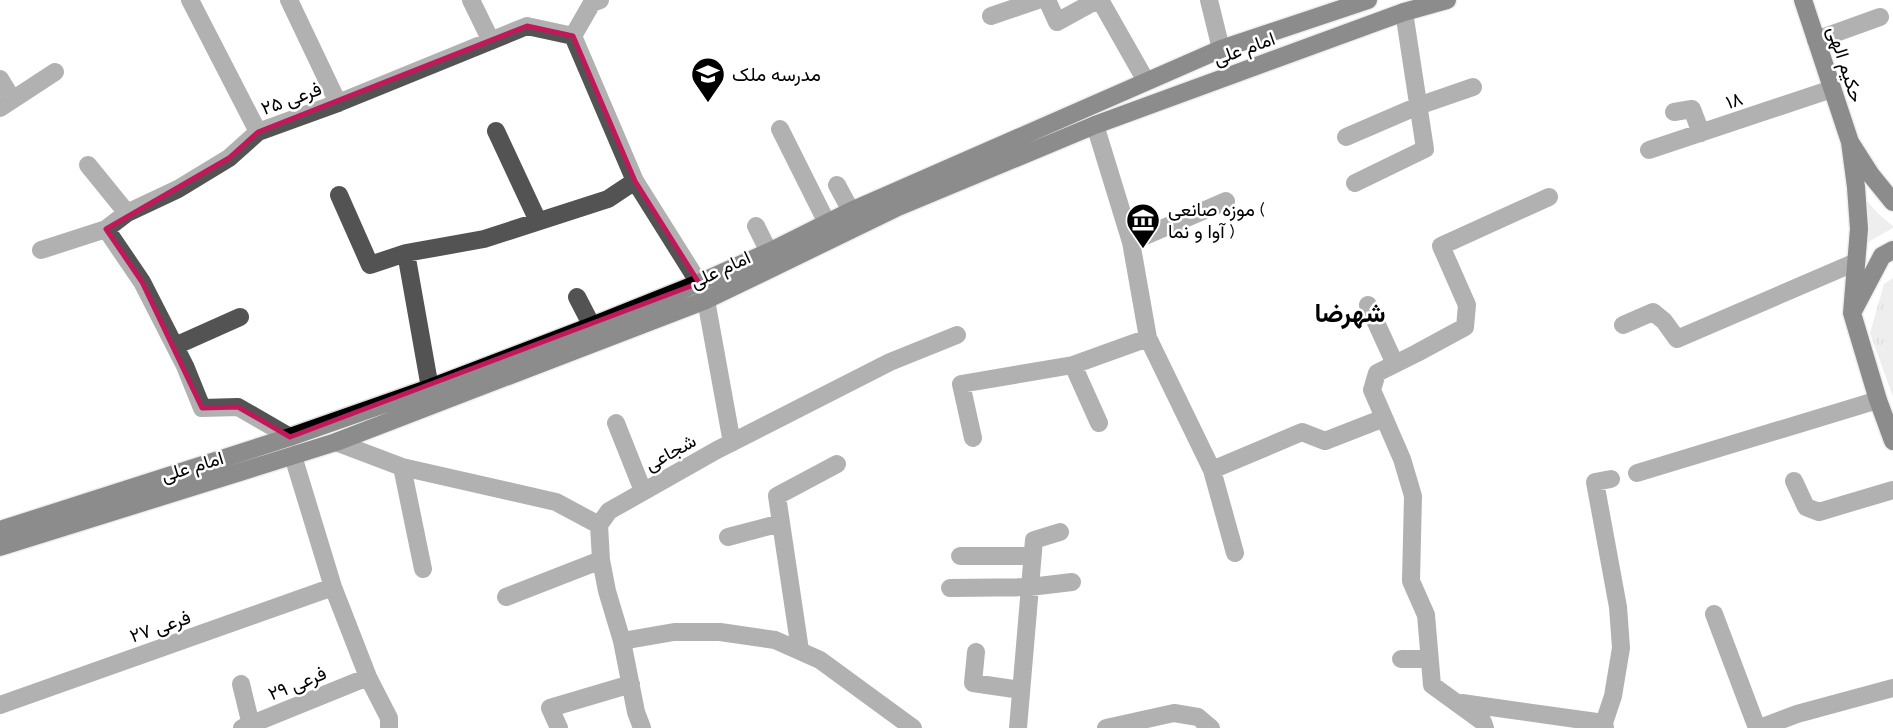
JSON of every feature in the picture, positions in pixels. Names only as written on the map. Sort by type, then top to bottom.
[{"type":"main road","name":"امام علی","points":[[0,547],[335,442],[706,300],[898,207],[1095,125],[1404,12],[1447,0]]},
{"type":"main road","name":"حکیم الهی","points":[[1803,0],[1850,142]]},
{"type":"main road","points":[[0,530],[290,437],[430,388],[592,326],[699,283],[851,211],[1221,49],[1356,2]]},
{"type":"main road","points":[[1850,142],[1871,175],[1893,202]]},
{"type":"main road","points":[[1850,142],[1859,229],[1852,313],[1893,441]]},
{"type":"main road","points":[[1852,313],[1882,256],[1893,250]]},
{"type":"street","points":[[190,0],[258,132]]},
{"type":"street","points":[[289,0],[338,103]]},
{"type":"street","points":[[471,0],[491,41]]},
{"type":"street","points":[[991,16],[1038,0]]},
{"type":"street","points":[[1047,0],[1057,22],[1098,0],[1146,81]]},
{"type":"street","points":[[1209,0],[1221,49]]},
{"type":"street","points":[[594,1],[573,36],[635,181],[699,283]]},
{"type":"street","points":[[1355,183],[1424,149],[1404,12]]},
{"type":"street","points":[[1816,40],[1880,18]]},
{"type":"street","name":"فرعی ۲۵","points":[[41,250],[106,229],[127,213],[178,189],[229,158],[258,132],[338,103],[527,26],[573,36]]},
{"type":"street","points":[[0,79],[6,104],[55,72]]},
{"type":"street","points":[[1346,137],[1418,106],[1473,87]]},
{"type":"street","name":"۱۸","points":[[1649,150],[1832,89]]},
{"type":"street","points":[[1674,112],[1692,109],[1701,133]]},
{"type":"street","points":[[1095,125],[1131,242],[1148,338],[1212,470],[1235,553]]},
{"type":"street","points":[[780,129],[827,223]]},
{"type":"street","points":[[496,131],[538,221]]},
{"type":"street","points":[[88,165],[127,213]]},
{"type":"street","points":[[339,195],[370,265],[406,253],[484,239],[608,199],[635,181]]},
{"type":"street","points":[[837,185],[851,211]]},
{"type":"street","points":[[1485,728],[1483,722],[1432,685],[1426,615],[1411,581],[1413,496],[1402,459],[1372,390],[1377,373],[1465,327],[1467,305],[1441,246],[1549,197]]},
{"type":"street","points":[[1131,242],[1226,201]]},
{"type":"street","points":[[756,226],[769,252]]},
{"type":"street","points":[[106,229],[142,282],[175,346],[202,408],[238,407],[290,437]]},
{"type":"street","points":[[406,253],[430,388]]},
{"type":"street","points":[[1623,325],[1653,312],[1677,338],[1856,262]]},
{"type":"street","points":[[577,297],[592,326]]},
{"type":"street","points":[[706,300],[732,443]]},
{"type":"street","points":[[1368,305],[1395,364]]},
{"type":"street","points":[[175,346],[240,317]]},
{"type":"street","name":"شجاعی","points":[[599,525],[609,511],[732,443],[890,362],[957,335]]},
{"type":"street","points":[[973,438],[961,384],[1073,365],[1148,338]]},
{"type":"street","points":[[1073,365],[1099,423]]},
{"type":"street","points":[[1637,473],[1878,400]]},
{"type":"street","points":[[1212,470],[1302,432],[1325,441],[1384,418]]},
{"type":"street","points":[[616,423],[643,491]]},
{"type":"street","points":[[335,442],[402,467],[556,502],[599,525],[601,560],[607,591],[622,641],[636,712],[642,728]]},
{"type":"street","points":[[293,456],[333,587],[368,677],[389,718],[389,728]]},
{"type":"street","points":[[800,650],[777,496],[837,464]]},
{"type":"street","points":[[402,467],[423,569]]},
{"type":"street","points":[[1457,703],[1604,726],[1614,696],[1621,648],[1618,607],[1595,482],[1611,479]]},
{"type":"street","points":[[1794,481],[1806,507],[1819,512],[1893,490]]},
{"type":"street","points":[[727,537],[781,523]]},
{"type":"street","points":[[1018,728],[1034,540],[1060,532]]},
{"type":"street","points":[[960,556],[1032,556]]},
{"type":"street","points":[[506,597],[601,560]]},
{"type":"street","points":[[950,588],[1030,587],[1072,582]]},
{"type":"street","name":"فرعی ۲۷","points":[[0,705],[333,587]]},
{"type":"street","points":[[1714,614],[1758,728],[1798,721],[1893,688]]},
{"type":"street","points":[[622,641],[674,632],[720,632],[775,639],[820,660],[914,728]]},
{"type":"street","points":[[976,652],[974,683],[1021,690]]},
{"type":"street","points":[[1401,659],[1429,659]]},
{"type":"street","name":"فرعی ۲۹","points":[[246,726],[368,677]]},
{"type":"street","points":[[241,684],[246,726]]},
{"type":"street","points":[[559,728],[551,708],[631,684]]},
{"type":"street","points":[[1106,728],[1174,713],[1198,717],[1211,728]]},
{"type":"highlighted area","points":[[527,26],[573,36],[635,181],[699,283],[290,437],[238,407],[202,408],[142,282],[106,229],[229,158],[258,132]]},
{"type":"green space","points":[[1862,194],[1893,228],[1870,241],[1861,255]]},
{"type":"green space","points":[[1893,278],[1893,397],[1870,333],[1884,284]]},
{"type":"place","name":"مدرسه ملک","points":[[708,104]]},
{"type":"place","name":"موزه صانعی ( آوا و نما )","points":[[1143,250]]},
{"type":"district","name":"شهرضا","points":[[1350,313]]}]
